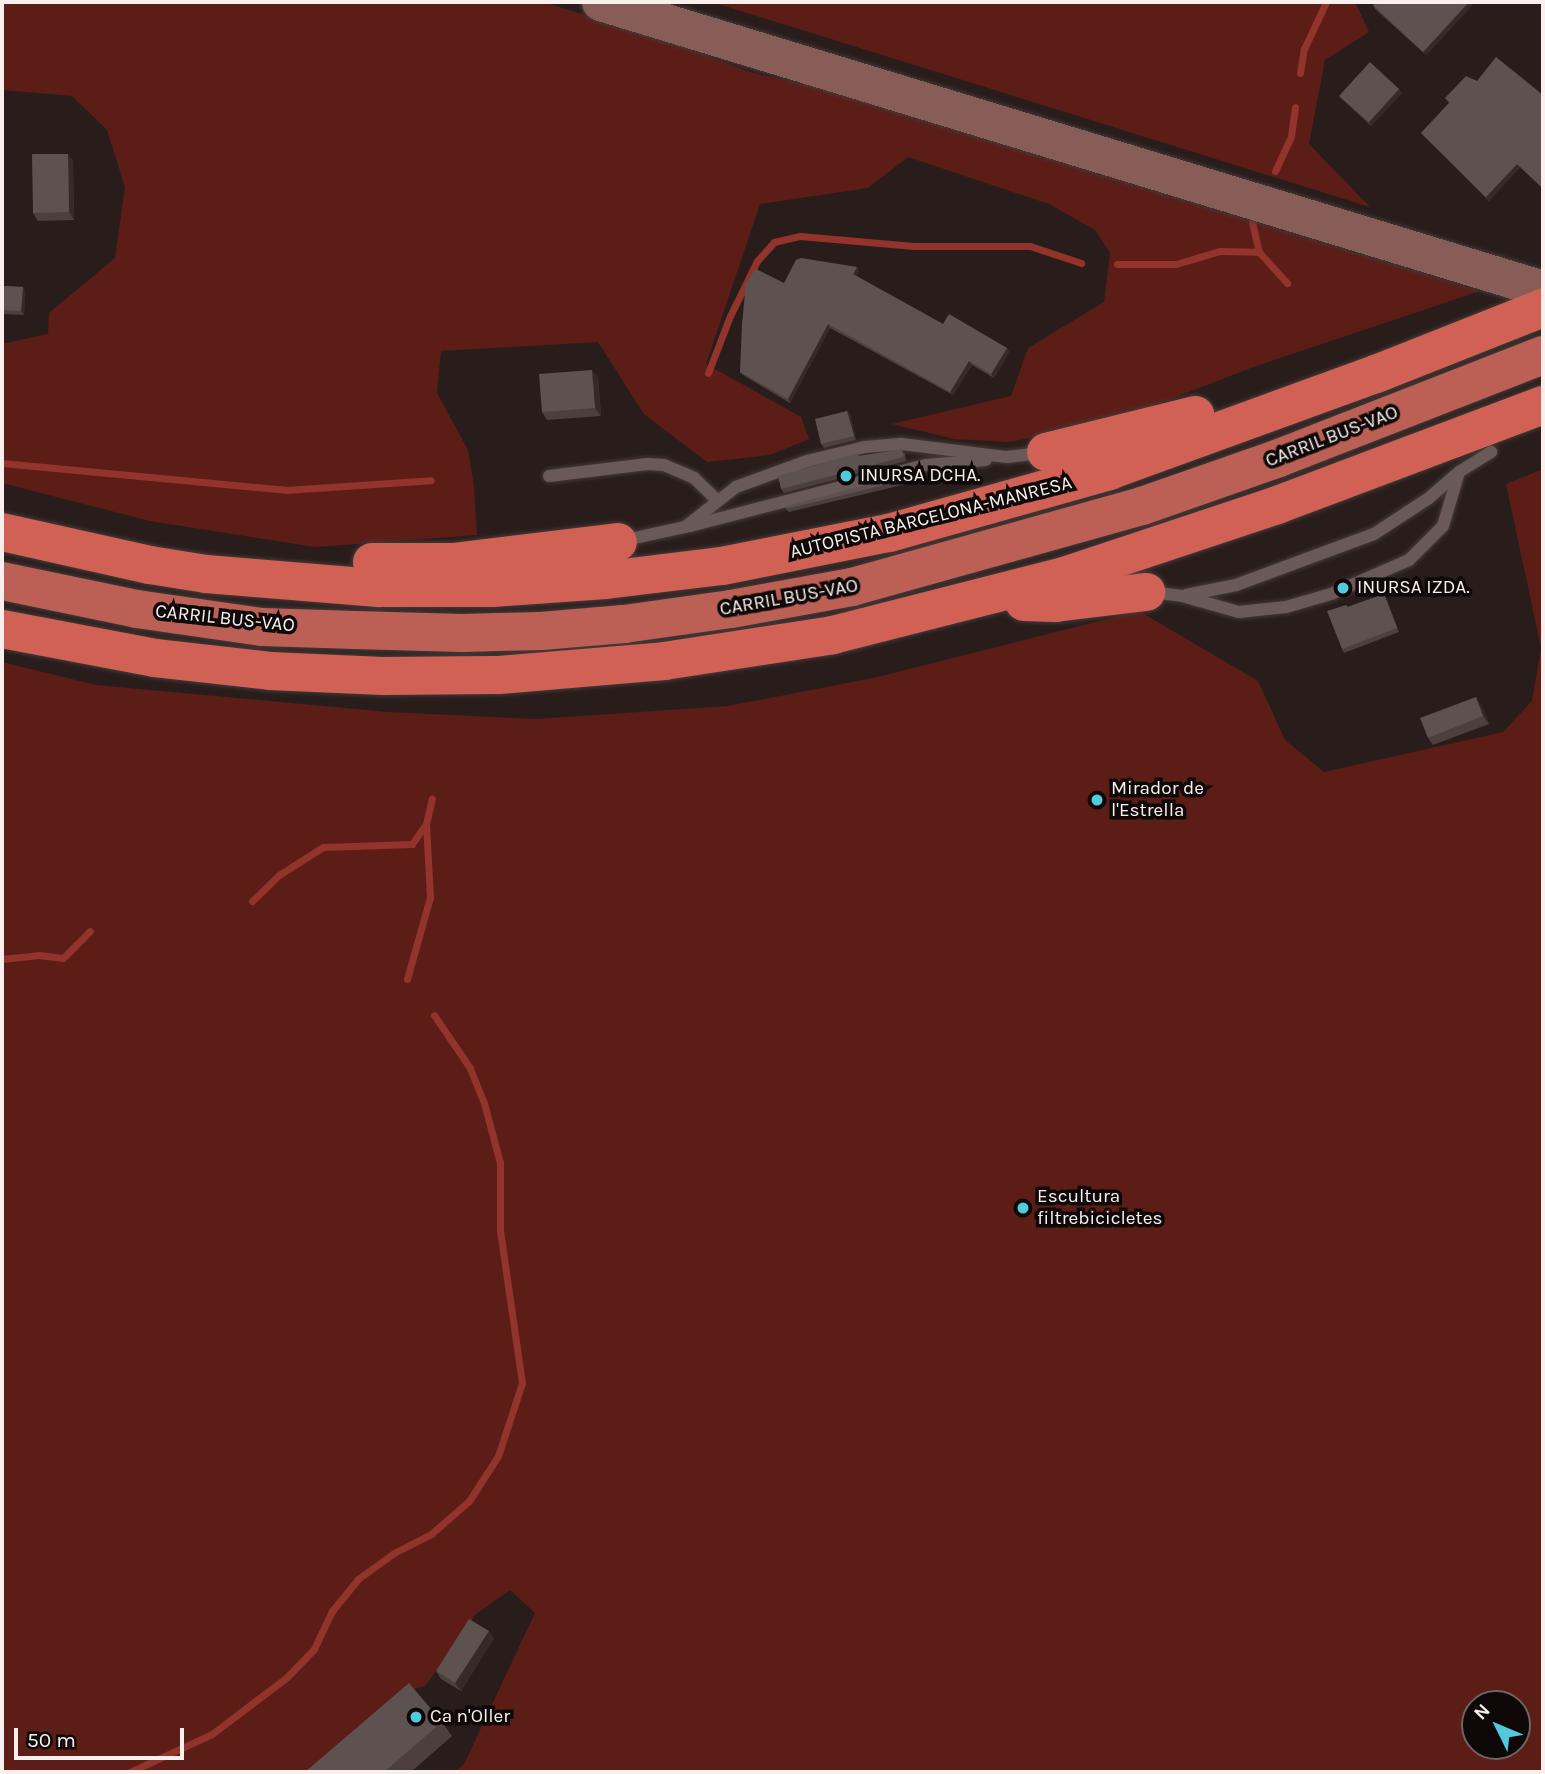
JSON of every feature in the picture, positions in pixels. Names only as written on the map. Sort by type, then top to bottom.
[{"type":"highway","name":"AUTOPISTA BARCELONA-MANRESA","points":[[2,532],[150,565],[206,573],[377,588],[492,588],[606,580],[749,562],[889,533],[1084,478],[1376,374],[1543,308]]},
{"type":"highway","name":"CARRIL BUS-VAO","points":[[2,581],[162,612],[262,626],[355,630],[541,631],[624,624],[731,609],[852,587],[1131,510],[1279,458],[1543,355]]},
{"type":"highway","points":[[1046,452],[1150,428],[1229,405],[1376,374]]},
{"type":"highway","points":[[2,629],[155,658],[270,671],[383,676],[499,675],[664,661],[833,635],[977,601],[1171,542],[1543,405]]},
{"type":"highway","points":[[1491,452],[1543,432]]},
{"type":"highway","points":[[206,573],[380,562],[453,562],[618,542]]},
{"type":"highway","points":[[977,601],[1055,603],[1164,594]]},
{"type":"main road","points":[[600,2],[1543,289]]},
{"type":"lane","points":[[685,527],[736,487],[783,470],[865,447],[902,444],[1007,457]]},
{"type":"lane","points":[[618,542],[926,465],[1046,452]]},
{"type":"lane","points":[[1164,594],[1236,586],[1374,534],[1491,452]]},
{"type":"lane","points":[[549,476],[647,464],[664,465],[694,478],[718,501]]},
{"type":"lane","points":[[1164,594],[1239,612],[1286,607],[1331,594],[1409,560],[1443,526],[1459,472]]},
{"type":"shaded area","points":[[2,2],[543,2],[651,35],[753,73],[812,86],[1480,291],[1256,366],[1099,427],[1007,442],[954,439],[892,424],[1011,396],[1028,348],[1104,302],[1110,253],[1095,230],[1049,204],[908,157],[868,188],[760,204],[706,364],[801,417],[809,439],[770,455],[707,462],[644,414],[598,342],[441,351],[437,393],[468,450],[474,486],[477,535],[315,547],[150,521],[2,483],[2,344],[48,334],[49,313],[115,258],[125,187],[107,130],[72,96],[2,90]]},
{"type":"shaded area","points":[[712,2],[1355,2],[1369,32],[1325,60],[1309,144],[1370,207]]},
{"type":"shaded area","points":[[1543,469],[1543,1772],[455,1772],[464,1764],[535,1613],[510,1590],[476,1614],[426,1685],[409,1691],[312,1772],[2,1772],[2,662],[96,685],[388,712],[536,719],[728,706],[878,677],[1139,611],[1258,681],[1285,740],[1324,772],[1503,732],[1532,701],[1541,648],[1506,484]]},
{"type":"building","points":[[1376,2],[1469,2],[1423,52],[1373,5]]},
{"type":"building","points":[[1496,57],[1543,95],[1543,188],[1517,164],[1486,197],[1421,133],[1450,102],[1445,98],[1466,76],[1477,81]]},
{"type":"building","points":[[1370,62],[1399,89],[1369,122],[1339,96]]},
{"type":"building","points":[[32,154],[68,154],[69,212],[33,213]]},
{"type":"building","points":[[801,258],[857,267],[853,274],[943,324],[949,314],[1007,348],[991,374],[969,361],[950,392],[828,324],[788,399],[740,372],[742,324],[746,283],[756,269],[784,283],[796,260]]},
{"type":"building","points":[[2,286],[23,287],[21,311],[2,310]]},
{"type":"building","points":[[592,370],[595,408],[542,412],[539,374]]},
{"type":"building","points":[[847,411],[854,436],[821,444],[815,419]]},
{"type":"building","points":[[902,449],[904,457],[781,489],[778,476],[858,453],[859,456]]},
{"type":"building","points":[[908,474],[909,479],[786,509],[786,506]]},
{"type":"building","points":[[1384,594],[1397,628],[1342,649],[1327,611]]},
{"type":"building","points":[[1476,697],[1483,716],[1428,738],[1420,718]]},
{"type":"building","points":[[469,1619],[489,1631],[455,1683],[436,1671]]},
{"type":"building","points":[[409,1683],[442,1722],[384,1772],[305,1772]]},
{"type":"waterway","points":[[1300,73],[1304,49],[1326,2]]},
{"type":"waterway","points":[[1275,171],[1291,136],[1295,107]]},
{"type":"waterway","points":[[1252,222],[1259,252],[1287,283]]},
{"type":"waterway","points":[[708,373],[730,316],[757,261],[774,242],[800,236],[914,246],[1030,246],[1081,263]]},
{"type":"waterway","points":[[1117,264],[1176,264],[1220,251],[1259,252]]},
{"type":"waterway","points":[[2,463],[286,490],[431,480]]},
{"type":"waterway","points":[[407,979],[430,897],[426,824],[432,799]]},
{"type":"waterway","points":[[252,901],[279,875],[323,847],[412,844],[426,824]]},
{"type":"waterway","points":[[2,959],[39,955],[63,958],[90,931]]},
{"type":"waterway","points":[[130,1772],[212,1734],[287,1677],[314,1649],[332,1611],[358,1579],[394,1553],[431,1534],[469,1501],[498,1456],[522,1383],[500,1231],[500,1163],[484,1103],[470,1068],[434,1015]]},
{"type":"place","name":"INURSA DCHA.","points":[[846,476]]},
{"type":"place","name":"INURSA IZDA.","points":[[1343,588]]},
{"type":"place","name":"Mirador de l'Estrella","points":[[1097,800]]},
{"type":"place","name":"Escultura filtrebicicletes","points":[[1023,1208]]},
{"type":"place","name":"Ca n'Oller","points":[[416,1717]]}]
